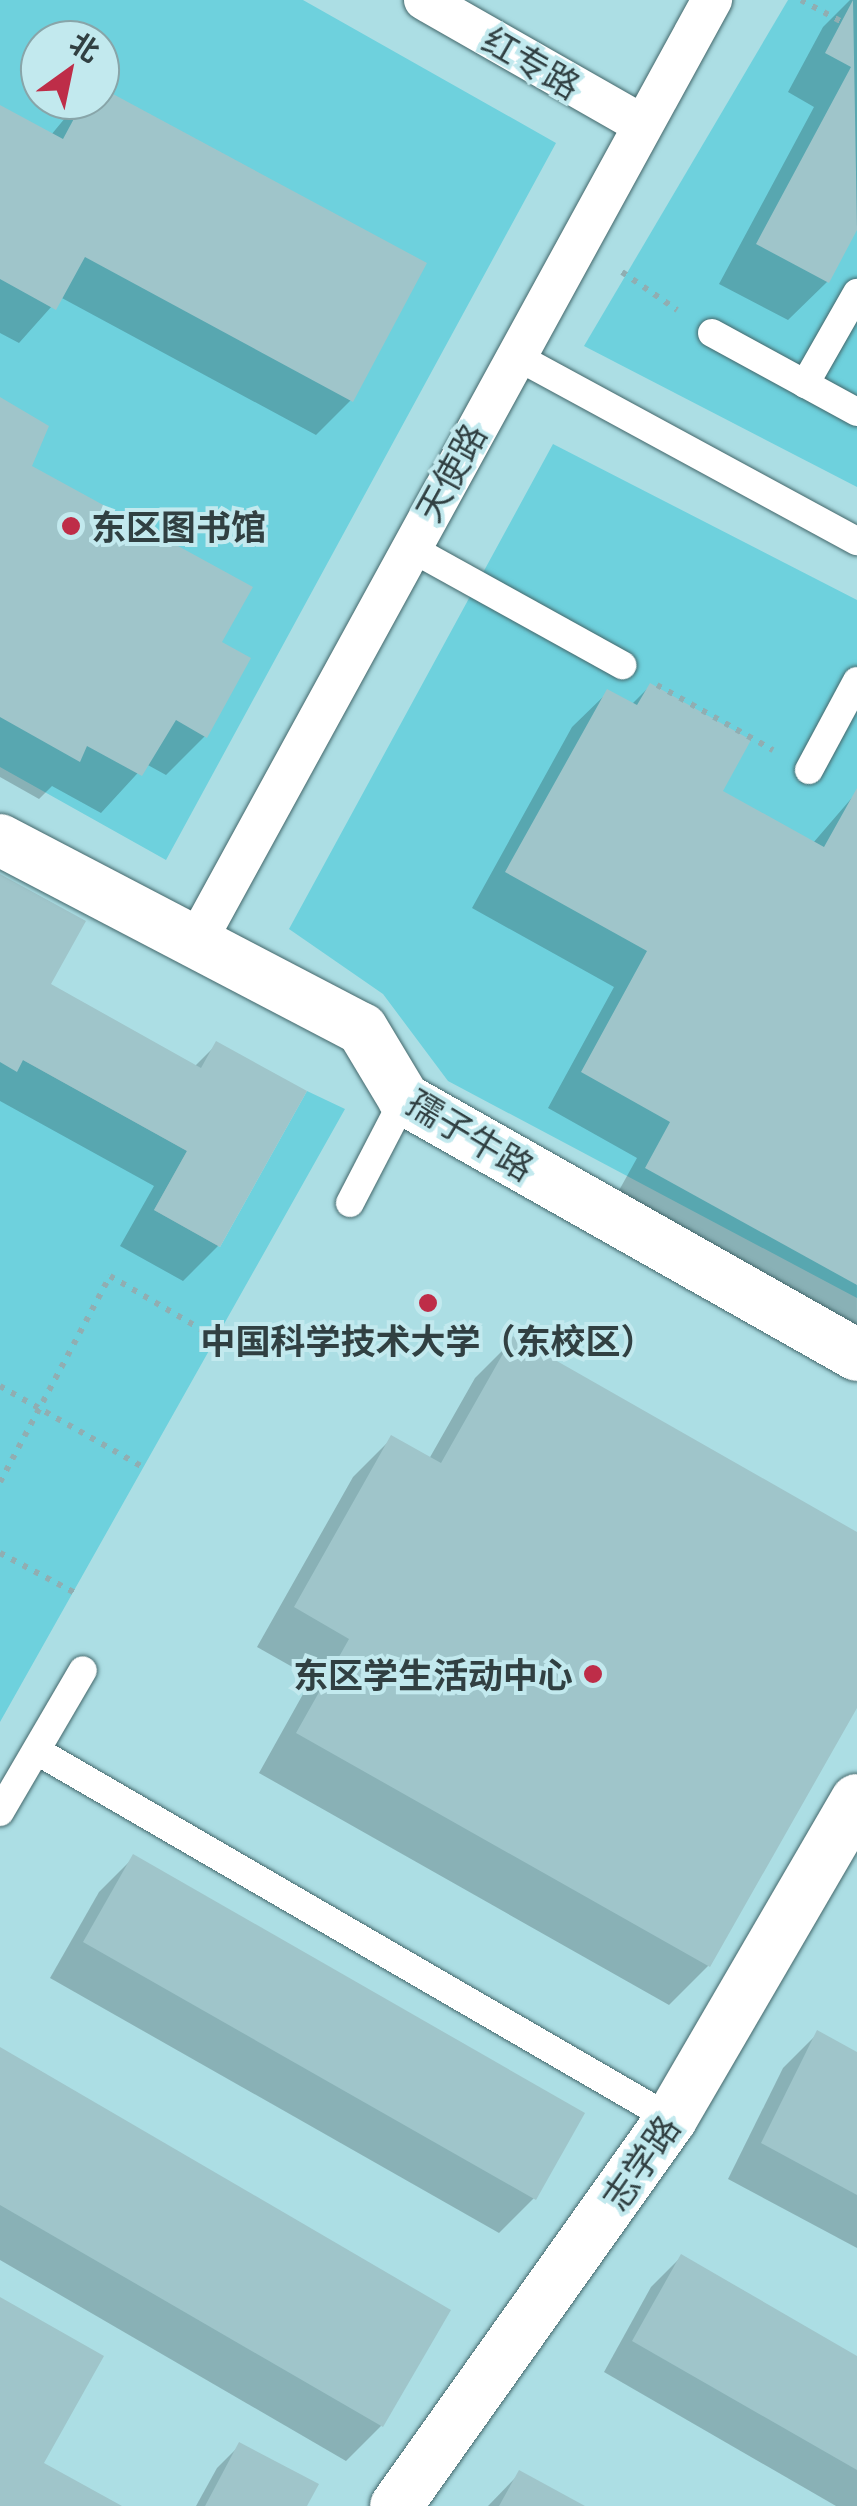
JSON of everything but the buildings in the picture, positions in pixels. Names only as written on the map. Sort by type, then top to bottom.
[{"type":"street","name":"红专路","points":[[424,0],[641,124]]},
{"type":"street","name":"天使路","points":[[194,946],[409,547],[712,0]]},
{"type":"street","name":"孺子牛路","points":[[0,840],[194,946],[362,1029],[404,1099],[857,1354]]},
{"type":"street","name":"志学路","points":[[396,2506],[671,2118],[857,1800]]},
{"type":"lane","points":[[805,384],[857,293]]},
{"type":"lane","points":[[712,334],[857,412]]},
{"type":"lane","points":[[514,356],[857,541]]},
{"type":"lane","points":[[409,547],[622,665]]},
{"type":"lane","points":[[809,770],[857,681]]},
{"type":"lane","points":[[350,1203],[404,1099]]},
{"type":"lane","points":[[0,1812],[83,1670]]},
{"type":"lane","points":[[37,1751],[671,2118]]},
{"type":"path","points":[[801,0],[842,22]]},
{"type":"path","points":[[577,242],[712,334]]},
{"type":"path","points":[[622,665],[809,770]]},
{"type":"path","points":[[0,1482],[37,1406],[110,1276],[218,1339]]},
{"type":"path","points":[[0,1386],[146,1469]]},
{"type":"path","points":[[0,1553],[77,1594]]},
{"type":"shaded area","name":"中国科学技术大学（东校区）","points":[[0,0],[857,0],[857,2506],[0,2506]]},
{"type":"shaded area","points":[[0,0],[303,0],[556,143],[166,860],[0,767]]},
{"type":"shaded area","points":[[788,0],[857,0],[857,487],[584,346]]},
{"type":"shaded area","points":[[553,444],[857,600],[857,1298],[448,1081],[383,994],[289,929]]},
{"type":"shaded area","points":[[23,1060],[187,1151],[154,1210],[220,1247],[307,1091],[345,1109],[0,1722],[0,1062]]},
{"type":"place","name":"东区图书馆","points":[[71,526]]},
{"type":"place","name":"中国科学技术大学（东校区）","points":[[428,1303]]},
{"type":"place","name":"东区学生活动中心","points":[[593,1674]]}]
